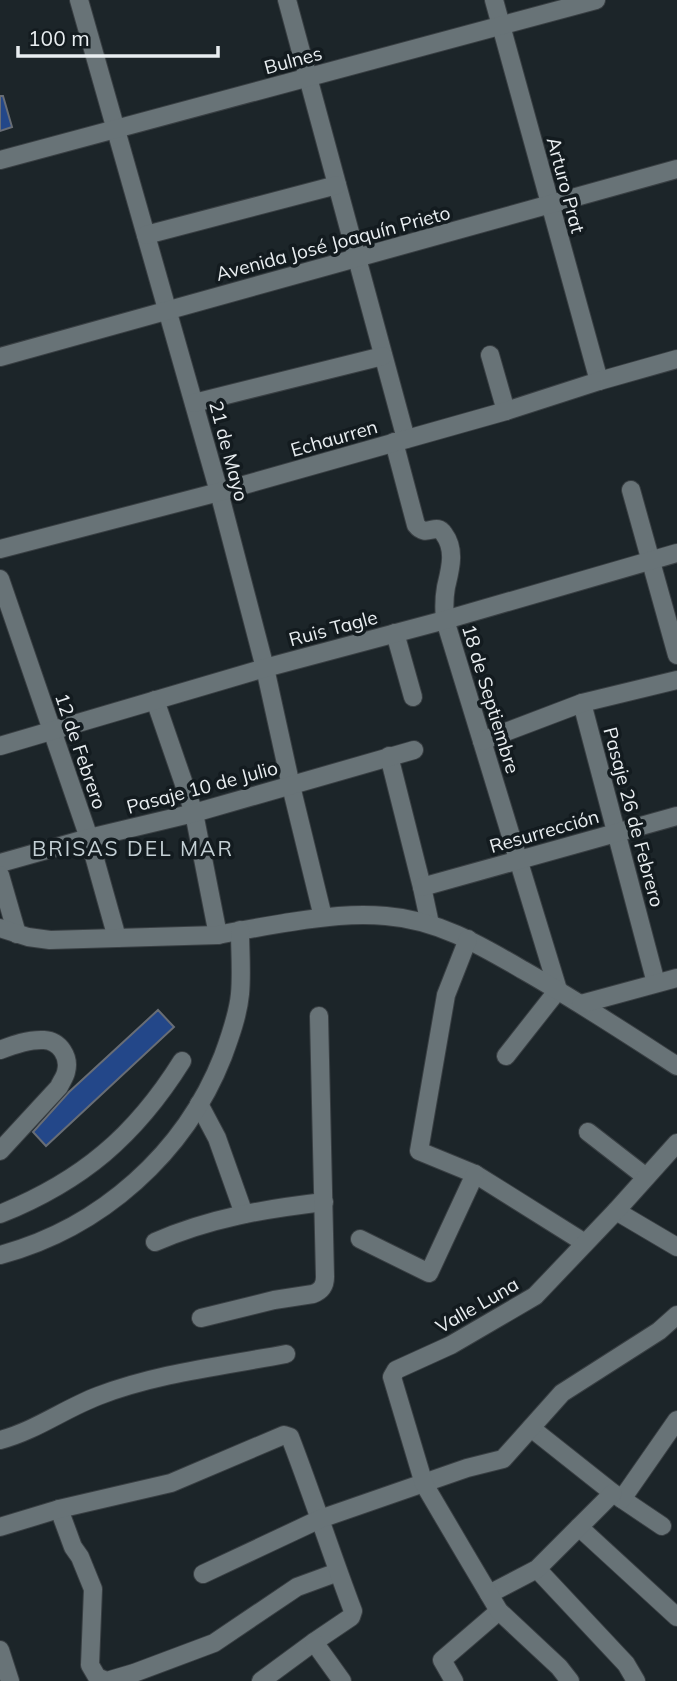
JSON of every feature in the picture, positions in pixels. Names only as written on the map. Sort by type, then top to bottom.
[{"type":"street","name":"21 de Mayo","points":[[79,0],[219,492],[265,668],[323,917]]},
{"type":"street","name":"18 de Septiembre","points":[[286,0],[383,355],[416,525],[426,532],[441,530],[449,546],[451,565],[444,601],[445,620],[558,990]]},
{"type":"street","name":"Arturo Prat","points":[[494,0],[599,382]]},
{"type":"street","name":"Bulnes","points":[[0,160],[596,0]]},
{"type":"street","name":"Avenida José Joaquín Prieto","points":[[0,357],[677,169]]},
{"type":"street","points":[[146,235],[337,185]]},
{"type":"street","points":[[194,403],[383,355]]},
{"type":"street","points":[[490,355],[506,411]]},
{"type":"street","name":"Echaurren","points":[[0,549],[219,492],[506,411],[677,359]]},
{"type":"street","points":[[631,490],[677,656]]},
{"type":"street","name":"Ruis Tagle","points":[[0,746],[265,668],[395,634],[677,553]]},
{"type":"street","name":"12 de Febrero","points":[[0,579],[89,838],[117,938]]},
{"type":"street","points":[[395,634],[413,697]]},
{"type":"street","points":[[482,741],[582,702],[677,680]]},
{"type":"street","points":[[155,700],[194,813],[218,935]]},
{"type":"street","name":"Pasaje 26 de Febrero","points":[[582,702],[656,984]]},
{"type":"street","name":"Pasaje 10 de Julio","points":[[0,863],[194,813],[414,750]]},
{"type":"street","points":[[389,756],[430,924]]},
{"type":"street","name":"Resurrección","points":[[422,887],[677,816]]},
{"type":"street","points":[[0,875],[8,931],[50,940],[218,935],[323,917],[366,914],[430,924],[468,939],[558,990],[677,1066]]},
{"type":"street","points":[[0,1255],[49,1238],[82,1221],[132,1185],[167,1150],[199,1104],[218,1066],[234,1020],[240,995],[240,930]]},
{"type":"street","points":[[468,939],[446,995],[419,1151],[475,1174],[585,1243]]},
{"type":"street","points":[[581,1004],[677,978]]},
{"type":"street","points":[[506,1056],[558,990]]},
{"type":"street","points":[[201,1318],[274,1300],[313,1294],[321,1289],[325,1282],[319,1016]]},
{"type":"street","points":[[0,1050],[23,1042],[48,1040],[60,1047],[67,1063],[65,1076],[59,1087],[0,1151]]},
{"type":"street","points":[[0,1213],[61,1185],[98,1159],[135,1125],[182,1061]]},
{"type":"street","points":[[199,1104],[218,1138],[244,1214]]},
{"type":"street","points":[[588,1132],[646,1177]]},
{"type":"street","name":"Valle Luna","points":[[569,1681],[559,1667],[499,1611],[424,1484],[392,1377],[396,1370],[451,1345],[535,1296],[677,1143]]},
{"type":"street","points":[[360,1239],[429,1273],[475,1174]]},
{"type":"street","points":[[155,1242],[197,1225],[244,1214],[324,1202]]},
{"type":"street","points":[[616,1211],[677,1247]]},
{"type":"street","points":[[203,1574],[320,1519],[467,1468],[503,1459],[562,1393],[659,1331],[677,1315]]},
{"type":"street","points":[[0,1440],[16,1436],[96,1397],[139,1382],[286,1354]]},
{"type":"street","points":[[489,1594],[537,1569],[579,1527],[618,1496],[677,1420]]},
{"type":"street","points":[[531,1428],[618,1496],[662,1526]]},
{"type":"street","points":[[0,1527],[59,1509],[171,1483],[284,1435],[290,1437],[354,1611],[351,1617],[261,1681]]},
{"type":"street","points":[[59,1509],[93,1589],[90,1665],[97,1677],[107,1681],[135,1677],[214,1643],[297,1587],[338,1572]]},
{"type":"street","points":[[579,1527],[677,1617]]},
{"type":"street","points":[[537,1569],[626,1664],[636,1681]]},
{"type":"street","points":[[454,1681],[442,1660],[499,1611]]},
{"type":"street","points":[[314,1642],[342,1681]]},
{"type":"street","points":[[0,1650],[10,1681]]},
{"type":"building","points":[[0,96],[3,96],[12,127],[0,131]]},
{"type":"building","points":[[158,1010],[174,1027],[46,1146],[33,1132],[69,1092]]},
{"type":"district","name":"BRISAS DEL MAR","points":[[133,848]]}]
